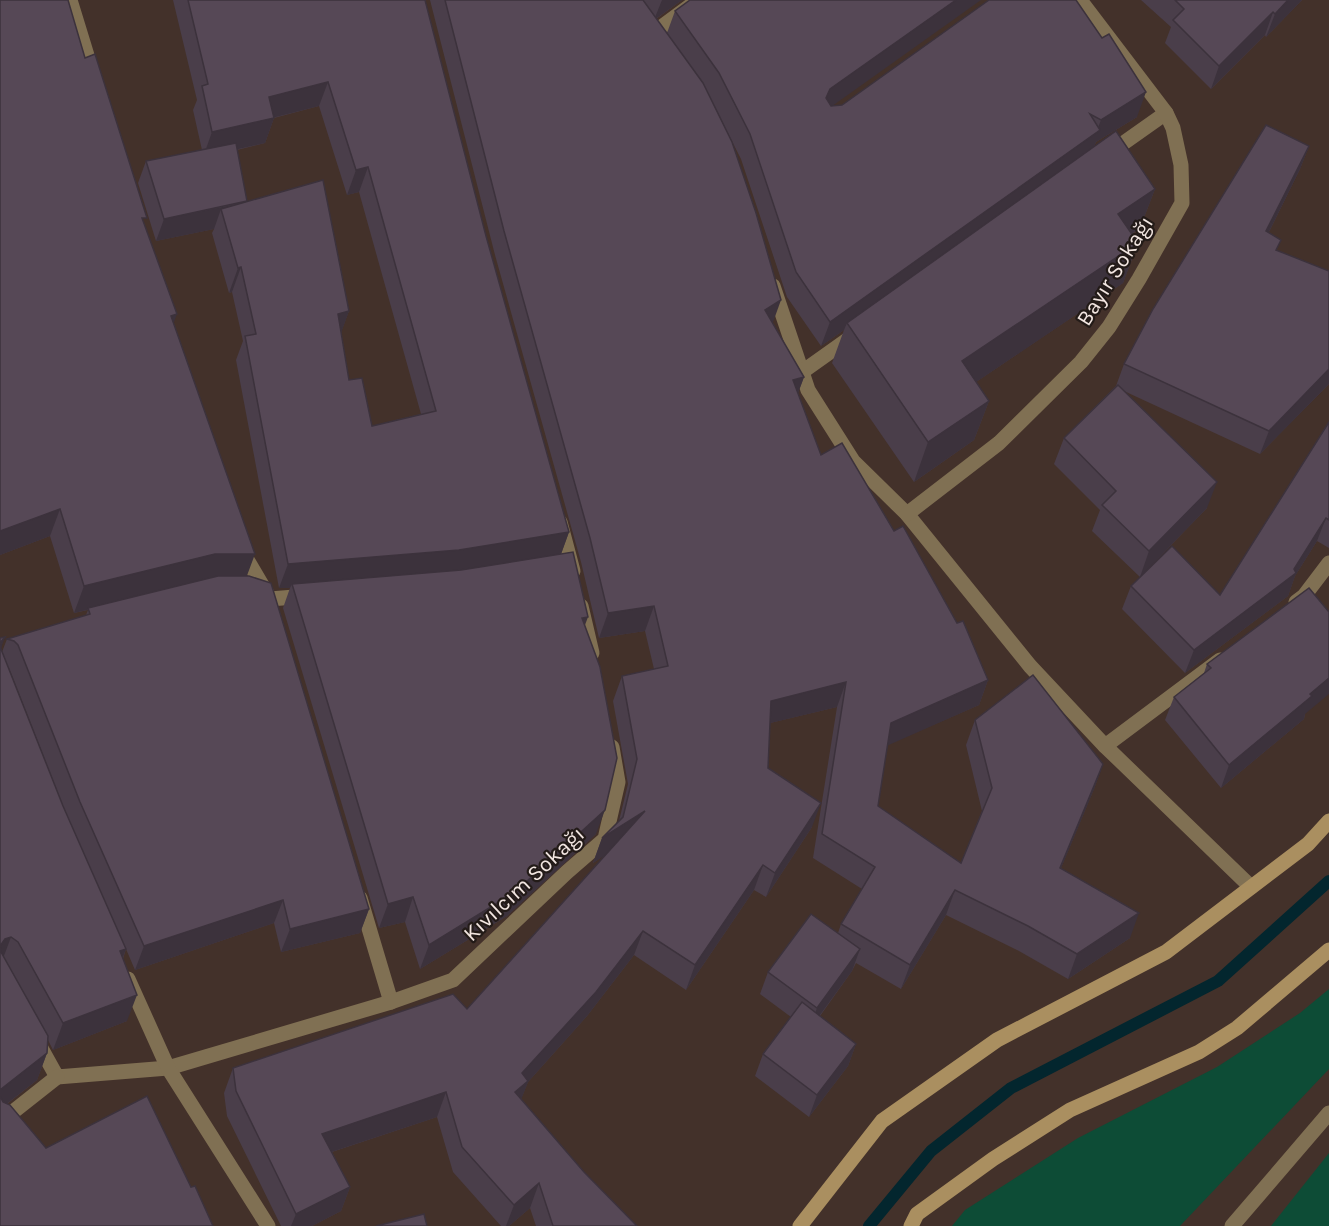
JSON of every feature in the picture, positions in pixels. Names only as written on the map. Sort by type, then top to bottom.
[{"type":"main road","points":[[800,1226],[882,1121],[997,1040],[1166,952],[1308,844],[1329,821]]},
{"type":"main road","points":[[911,1226],[917,1214],[964,1179],[1070,1110],[1199,1052],[1237,1028],[1329,950]]},
{"type":"street","points":[[70,0],[98,91]]},
{"type":"street","points":[[652,34],[698,0]]},
{"type":"street","name":"Bayır Sokağı","points":[[907,514],[999,443],[1081,362],[1109,327],[1182,202],[1181,165],[1173,128],[1166,113],[1080,0]]},
{"type":"street","points":[[1099,160],[1166,113]]},
{"type":"street","points":[[766,267],[808,390],[853,461],[907,514],[1030,666],[1105,746],[1251,887]]},
{"type":"street","points":[[802,372],[869,324]]},
{"type":"street","points":[[556,508],[566,566],[595,663]]},
{"type":"street","points":[[238,536],[246,558],[272,605]]},
{"type":"street","points":[[1280,614],[1304,596],[1329,563]]},
{"type":"street","points":[[242,590],[272,605],[327,594]]},
{"type":"street","points":[[1105,746],[1235,648]]},
{"type":"street","name":"Kıvılcım Sokağı","points":[[57,1077],[168,1068],[391,1002],[453,980],[605,839],[618,783],[609,728]]},
{"type":"street","points":[[354,879],[391,1002]]},
{"type":"street","points":[[124,971],[168,1068],[268,1226]]},
{"type":"street","points":[[0,1122],[57,1077],[28,1025]]},
{"type":"street","points":[[1232,1226],[1329,1113]]},
{"type":"green space","points":[[1329,989],[1329,1069],[1180,1226],[952,1226],[965,1210],[1078,1138],[1217,1067],[1300,1013]]},
{"type":"green space","points":[[1329,1153],[1329,1226],[1271,1226]]},
{"type":"building","points":[[0,0],[68,0],[85,58],[95,54],[147,218],[142,218],[177,314],[171,316],[255,554],[215,554],[84,586],[60,509],[0,531]]},
{"type":"building","points":[[188,0],[425,0],[486,236],[569,532],[459,550],[288,564],[245,336],[256,334],[241,267],[238,268],[221,209],[323,180],[349,311],[338,314],[349,380],[362,378],[372,426],[436,411],[368,167],[356,170],[328,82],[269,97],[274,118],[212,132],[202,86],[208,84]]},
{"type":"building","points":[[445,0],[643,0],[703,83],[732,142],[756,213],[781,300],[765,310],[804,377],[793,380],[821,455],[842,443],[894,531],[903,526],[957,623],[963,621],[988,680],[891,723],[878,806],[961,863],[992,788],[975,720],[1033,675],[1103,764],[1060,868],[1139,913],[1077,954],[1028,926],[955,890],[910,965],[841,924],[875,867],[822,834],[846,682],[771,701],[768,768],[821,803],[775,873],[763,865],[695,965],[643,931],[596,992],[522,1073],[528,1081],[515,1092],[584,1172],[637,1226],[553,1226],[539,1183],[514,1205],[462,1147],[446,1092],[322,1134],[350,1187],[296,1214],[236,1091],[233,1068],[453,994],[467,1009],[645,811],[602,838],[623,817],[637,759],[622,676],[668,666],[654,606],[608,613],[590,538],[504,231]]},
{"type":"building","points":[[690,0],[956,0],[830,89],[826,98],[831,106],[842,105],[989,0],[1076,0],[1102,38],[1109,34],[1146,92],[1101,120],[1090,114],[1100,130],[830,322],[796,272],[750,134],[719,73],[675,11]]},
{"type":"building","points":[[1175,0],[1288,0],[1219,66],[1173,20],[1184,9]]},
{"type":"building","points":[[1266,125],[1309,146],[1266,231],[1281,240],[1276,250],[1329,271],[1329,369],[1269,431],[1124,364],[1153,309]]},
{"type":"building","points":[[1116,131],[1155,189],[1118,214],[1138,243],[962,361],[989,401],[928,442],[847,323]]},
{"type":"building","points":[[236,143],[247,201],[164,219],[146,161]]},
{"type":"building","points":[[1118,385],[1217,482],[1149,551],[1102,505],[1116,491],[1064,438]]},
{"type":"building","points":[[1329,422],[1329,520],[1326,518],[1294,569],[1296,573],[1194,650],[1131,586],[1172,546],[1220,595]]},
{"type":"building","points":[[573,552],[588,617],[582,618],[600,667],[617,758],[605,810],[515,892],[429,945],[413,897],[388,904],[292,584],[461,570]]},
{"type":"building","points":[[218,576],[249,576],[271,583],[369,909],[290,929],[283,900],[144,946],[80,802],[18,645],[7,639],[90,614],[88,608]]},
{"type":"building","points":[[1309,588],[1329,612],[1329,678],[1310,694],[1312,696],[1229,765],[1174,697],[1211,668],[1207,664]]},
{"type":"building","points":[[0,643],[63,806],[126,949],[120,951],[137,995],[63,1023],[18,942],[11,937],[5,939],[0,946]]},
{"type":"building","points":[[811,914],[860,949],[817,1008],[768,972]]},
{"type":"building","points":[[0,946],[1,952],[48,1036],[47,1053],[0,1090]]},
{"type":"building","points":[[802,1002],[856,1044],[817,1095],[763,1054]]},
{"type":"building","points":[[0,1096],[46,1148],[147,1096],[191,1187],[195,1186],[213,1226],[0,1226]]},
{"type":"building","points":[[424,1214],[427,1226],[376,1226]]},
{"type":"waterway","points":[[869,1226],[931,1151],[1011,1088],[1218,981],[1329,881]]}]
